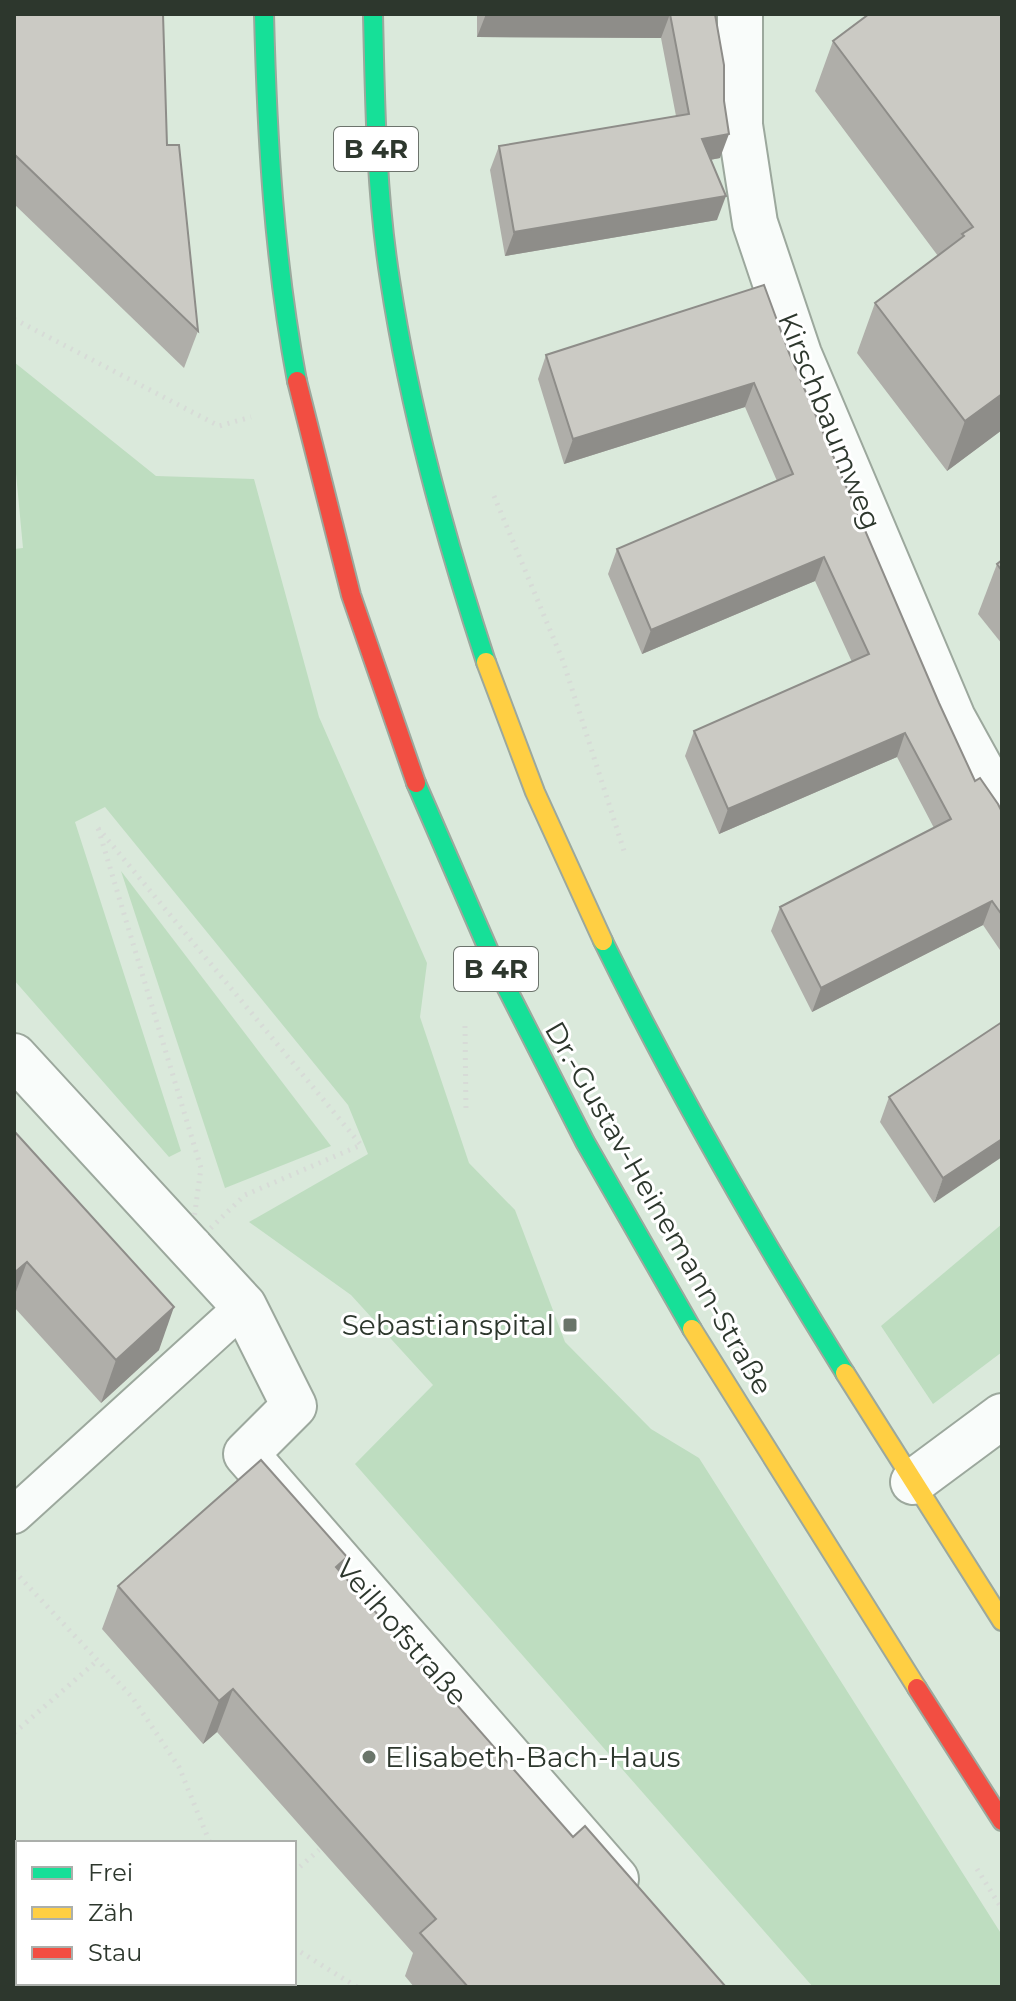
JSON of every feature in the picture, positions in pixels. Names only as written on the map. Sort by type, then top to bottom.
[{"type":"main road","name":"Dr.-Gustav-Heinemann-Straße","points":[[264,14],[269,172],[300,399],[330,525],[379,687],[436,834],[528,1036],[602,1175],[687,1322],[1002,1821]]},
{"type":"main road","name":"B 4R","points":[[373,14],[374,124],[391,283],[405,364],[426,460],[450,546],[507,720],[573,877],[653,1043],[771,1252],[1002,1621]]},
{"type":"street","name":"Kirschbaumweg","points":[[740,14],[740,125],[755,223],[799,354],[953,718],[1002,807]]},
{"type":"street","name":"Veilhofstraße","points":[[14,1056],[244,1306],[294,1406],[246,1454],[637,1904]]},
{"type":"street","points":[[913,1482],[1002,1416]]},
{"type":"lane","points":[[14,1515],[244,1306]]},
{"type":"path","points":[[14,319],[219,426],[300,399]]},
{"type":"path","points":[[493,493],[563,661],[629,867]]},
{"type":"path","points":[[190,1248],[201,1168],[98,828],[361,1145],[245,1195],[237,1204]]},
{"type":"path","points":[[14,1571],[132,1697],[179,1767],[209,1841]]},
{"type":"path","points":[[14,1733],[98,1660]]},
{"type":"path","points":[[296,1870],[319,1850]]},
{"type":"path","points":[[296,1949],[357,1987]]},
{"type":"green space","points":[[14,362],[156,476],[254,479],[319,717],[427,963],[420,1017],[469,1163],[515,1210],[565,1342],[651,1429],[699,1458],[1002,1935],[1002,1987],[813,1987],[355,1464],[433,1385],[351,1295],[249,1222],[368,1154],[348,1105],[105,807],[75,822],[181,1151],[169,1157],[14,980],[14,549],[23,548],[14,452]]},
{"type":"green space","points":[[121,871],[331,1146],[225,1188]]},
{"type":"green space","points":[[1002,1224],[1002,1352],[933,1404],[881,1326]]},
{"type":"building","points":[[14,14],[163,14],[167,145],[179,145],[198,331],[14,154]]},
{"type":"building","points":[[670,14],[715,14],[724,65],[724,101],[729,134],[702,139],[726,196],[514,232],[499,146],[689,114]]},
{"type":"building","points":[[869,14],[1002,14],[1002,394],[965,421],[875,303],[973,227],[833,41]]},
{"type":"building","points":[[764,285],[789,353],[939,703],[975,781],[980,778],[1002,812],[1002,915],[992,901],[821,988],[780,907],[951,819],[905,733],[728,809],[694,731],[869,654],[824,557],[651,630],[617,549],[793,474],[754,383],[573,439],[546,355]]},
{"type":"building","points":[[1002,1022],[1002,1139],[943,1178],[889,1097]]},
{"type":"building","points":[[14,1131],[174,1307],[116,1360],[27,1262],[14,1273]]},
{"type":"building","name":"Elisabeth-Bach-Haus","points":[[261,1460],[347,1557],[336,1567],[573,1837],[585,1826],[726,1987],[468,1987],[420,1933],[436,1919],[233,1689],[219,1701],[118,1586]]},
{"type":"traffic: fast","points":[[264,14],[273,198],[297,381]]},
{"type":"traffic: fast","points":[[373,14],[379,181],[385,247],[398,329],[430,473],[486,662]]},
{"type":"traffic: fast","points":[[416,783],[495,965],[585,1142],[692,1329]]},
{"type":"traffic: fast","points":[[603,941],[659,1052],[719,1160],[845,1373]]},
{"type":"traffic: slow","points":[[486,662],[535,792],[603,941]]},
{"type":"traffic: slow","points":[[692,1329],[917,1688]]},
{"type":"traffic: slow","points":[[845,1373],[1002,1621]]},
{"type":"traffic: jam","points":[[297,381],[351,595],[416,783]]},
{"type":"traffic: jam","points":[[917,1688],[1002,1821]]},
{"type":"place","name":"Sebastianspital","points":[[570,1325]]},
{"type":"place","name":"Elisabeth-Bach-Haus","points":[[369,1757]]}]
